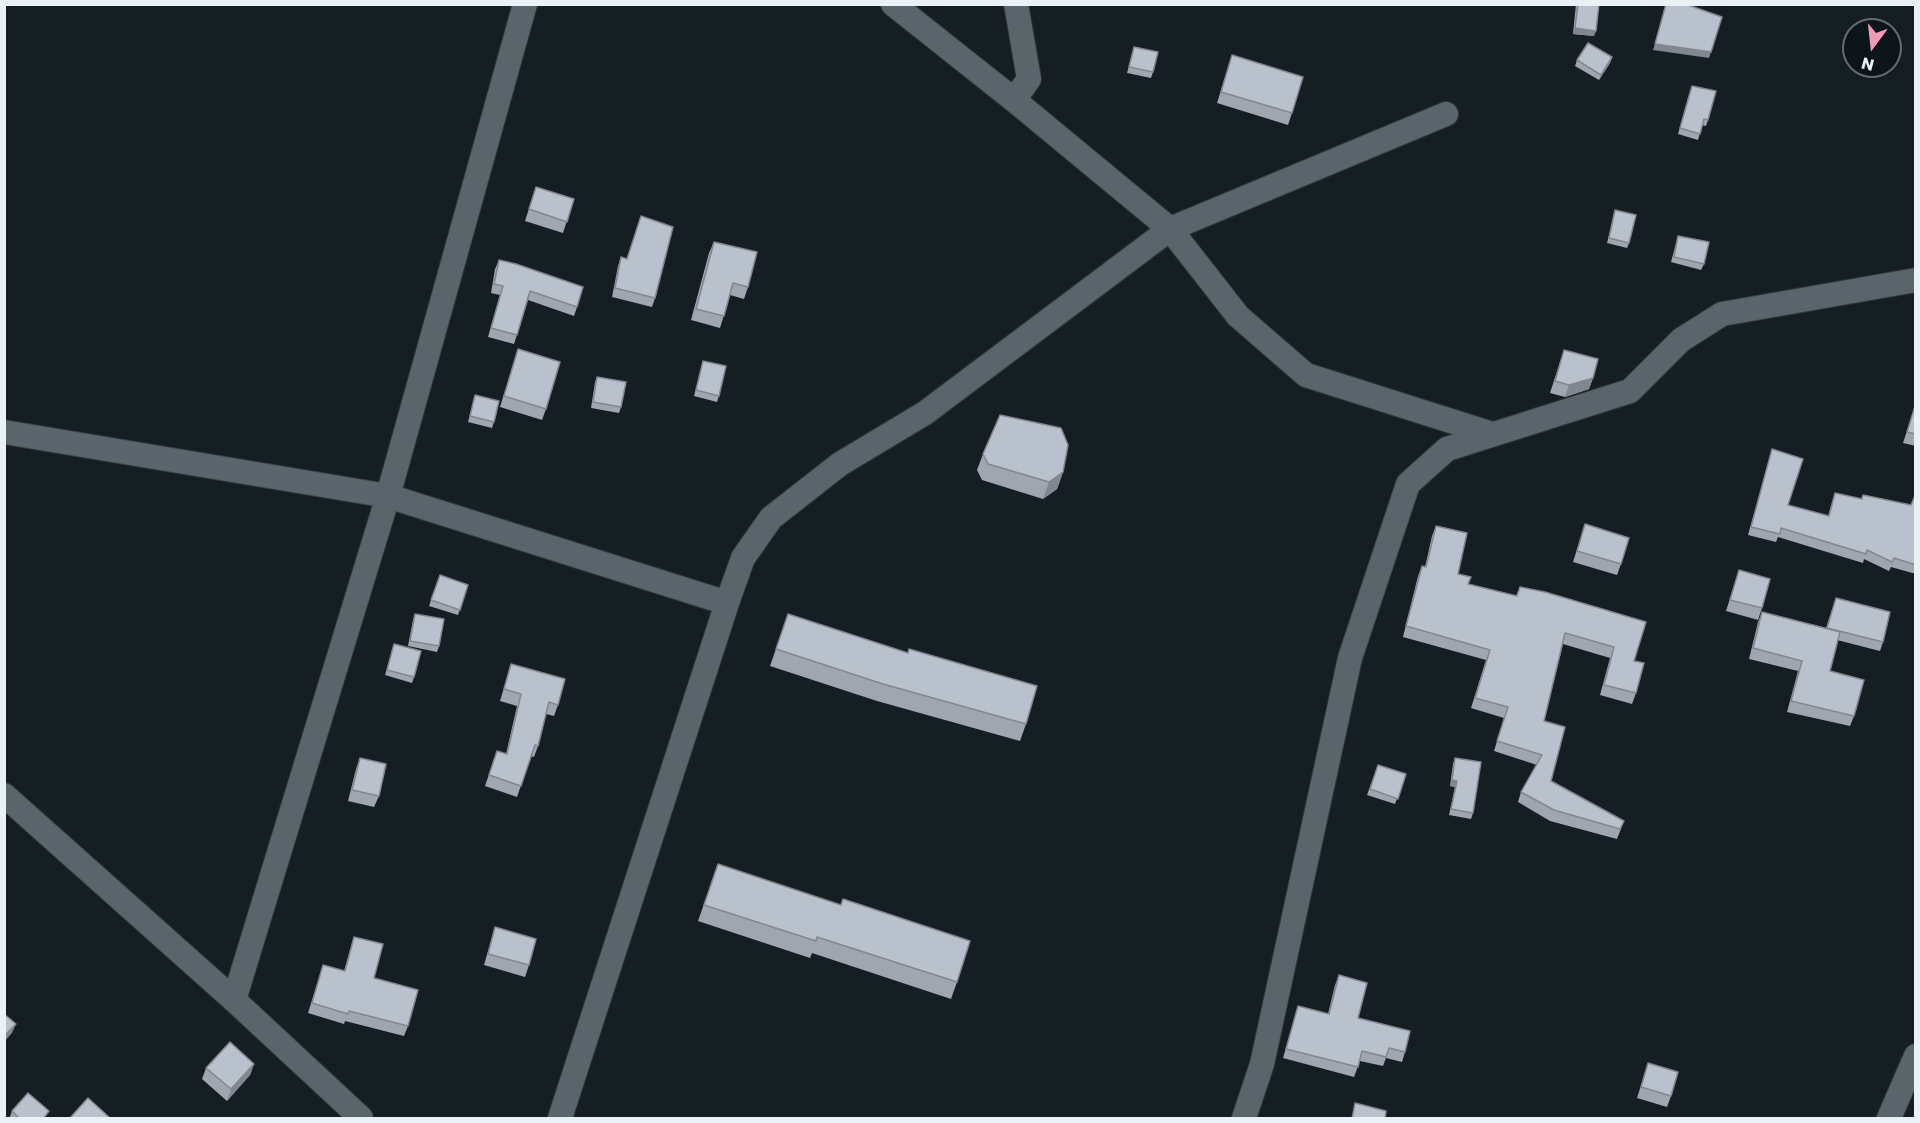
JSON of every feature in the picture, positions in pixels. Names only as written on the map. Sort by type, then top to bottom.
[{"type":"street","points":[[234,1000],[388,496],[525,4]]},
{"type":"street","points":[[893,4],[1170,229],[1238,316],[1306,375],[1492,434]]},
{"type":"street","points":[[1014,100],[1029,79],[1016,4]]},
{"type":"street","points":[[560,1119],[727,603],[743,558],[771,518],[840,464],[925,413],[1170,229],[1446,114]]},
{"type":"street","points":[[1244,1119],[1262,1064],[1350,658],[1408,484],[1447,449],[1630,391],[1681,340],[1722,314],[1916,280]]},
{"type":"street","points":[[4,432],[388,496],[727,603]]},
{"type":"street","points":[[4,795],[234,1000],[361,1119]]},
{"type":"street","points":[[1889,1119],[1916,1056]]},
{"type":"building","points":[[1578,4],[1599,4],[1596,31],[1575,28]]},
{"type":"building","points":[[1666,4],[1685,4],[1722,17],[1711,52],[1655,44]]},
{"type":"building","points":[[1588,43],[1612,57],[1601,75],[1577,60]]},
{"type":"building","points":[[1134,47],[1158,52],[1153,72],[1129,67]]},
{"type":"building","points":[[1232,55],[1303,77],[1292,113],[1221,92]]},
{"type":"building","points":[[1692,86],[1716,91],[1708,120],[1704,119],[1700,134],[1680,128]]},
{"type":"building","points":[[536,187],[574,199],[567,222],[529,209]]},
{"type":"building","points":[[1615,210],[1636,215],[1629,243],[1609,238]]},
{"type":"building","points":[[641,216],[673,227],[655,298],[615,288],[621,257],[627,259]]},
{"type":"building","points":[[1678,236],[1709,242],[1704,264],[1674,257]]},
{"type":"building","points":[[714,242],[757,252],[748,287],[733,283],[724,316],[696,309]]},
{"type":"building","points":[[499,260],[583,287],[577,307],[530,291],[517,335],[491,328],[503,286],[494,284]]},
{"type":"building","points":[[518,349],[560,362],[546,409],[504,396]]},
{"type":"building","points":[[1564,350],[1598,359],[1593,378],[1569,385],[1555,381]]},
{"type":"building","points":[[703,361],[726,366],[719,396],[696,390]]},
{"type":"building","points":[[597,377],[626,382],[621,407],[593,402]]},
{"type":"building","points":[[475,395],[499,401],[494,422],[470,416]]},
{"type":"building","points":[[1916,403],[1916,434],[1907,432]]},
{"type":"building","points":[[1000,415],[1061,428],[1068,445],[1063,472],[1049,482],[988,464],[983,454]]},
{"type":"building","points":[[1772,449],[1803,459],[1788,505],[1829,516],[1835,493],[1862,499],[1863,495],[1911,505],[1916,493],[1916,565],[1894,558],[1892,562],[1867,550],[1866,554],[1781,528],[1780,534],[1751,527]]},
{"type":"building","points":[[1585,524],[1629,538],[1621,564],[1577,551]]},
{"type":"building","points":[[1436,526],[1467,533],[1458,574],[1471,577],[1468,584],[1517,596],[1520,587],[1545,592],[1646,622],[1634,661],[1644,663],[1636,693],[1604,685],[1614,647],[1565,633],[1544,721],[1565,727],[1551,781],[1624,821],[1620,829],[1554,810],[1521,792],[1542,755],[1497,741],[1508,707],[1475,698],[1490,650],[1406,626],[1422,566],[1426,567]]},
{"type":"building","points":[[1739,570],[1770,579],[1762,608],[1730,600]]},
{"type":"building","points":[[440,575],[468,585],[460,610],[431,600]]},
{"type":"building","points":[[1836,598],[1890,612],[1883,642],[1827,628]]},
{"type":"building","points":[[1762,612],[1840,632],[1830,671],[1864,680],[1854,716],[1791,701],[1802,661],[1753,648]]},
{"type":"building","points":[[415,614],[444,619],[439,646],[410,641]]},
{"type":"building","points":[[788,614],[908,653],[909,649],[1037,686],[1026,724],[883,684],[776,649]]},
{"type":"building","points":[[394,644],[421,651],[414,677],[387,670]]},
{"type":"building","points":[[511,664],[565,679],[558,705],[549,702],[538,746],[535,745],[521,786],[489,775],[497,751],[507,754],[521,694],[504,689]]},
{"type":"building","points":[[360,758],[386,764],[379,796],[352,790]]},
{"type":"building","points":[[1455,758],[1481,762],[1473,813],[1451,809],[1457,781],[1452,780]]},
{"type":"building","points":[[1378,765],[1406,774],[1398,799],[1370,789]]},
{"type":"building","points":[[718,864],[841,905],[843,899],[970,941],[957,982],[817,937],[816,941],[704,905]]},
{"type":"building","points":[[495,927],[536,939],[529,965],[488,954]]},
{"type":"building","points":[[354,937],[383,944],[374,978],[418,990],[408,1026],[349,1011],[348,1014],[312,1003],[323,965],[345,971]]},
{"type":"building","points":[[1339,975],[1367,983],[1358,1018],[1410,1031],[1405,1052],[1389,1048],[1386,1057],[1362,1051],[1358,1067],[1286,1049],[1298,1006],[1329,1014]]},
{"type":"building","points":[[4,1014],[16,1024],[4,1036]]},
{"type":"building","points":[[230,1042],[254,1064],[231,1089],[206,1068]]},
{"type":"building","points":[[1648,1063],[1678,1072],[1671,1096],[1641,1087]]},
{"type":"building","points":[[28,1093],[49,1111],[43,1119],[20,1119],[12,1111]]},
{"type":"building","points":[[88,1098],[111,1119],[69,1119]]},
{"type":"building","points":[[1355,1103],[1386,1111],[1385,1119],[1352,1119]]}]
